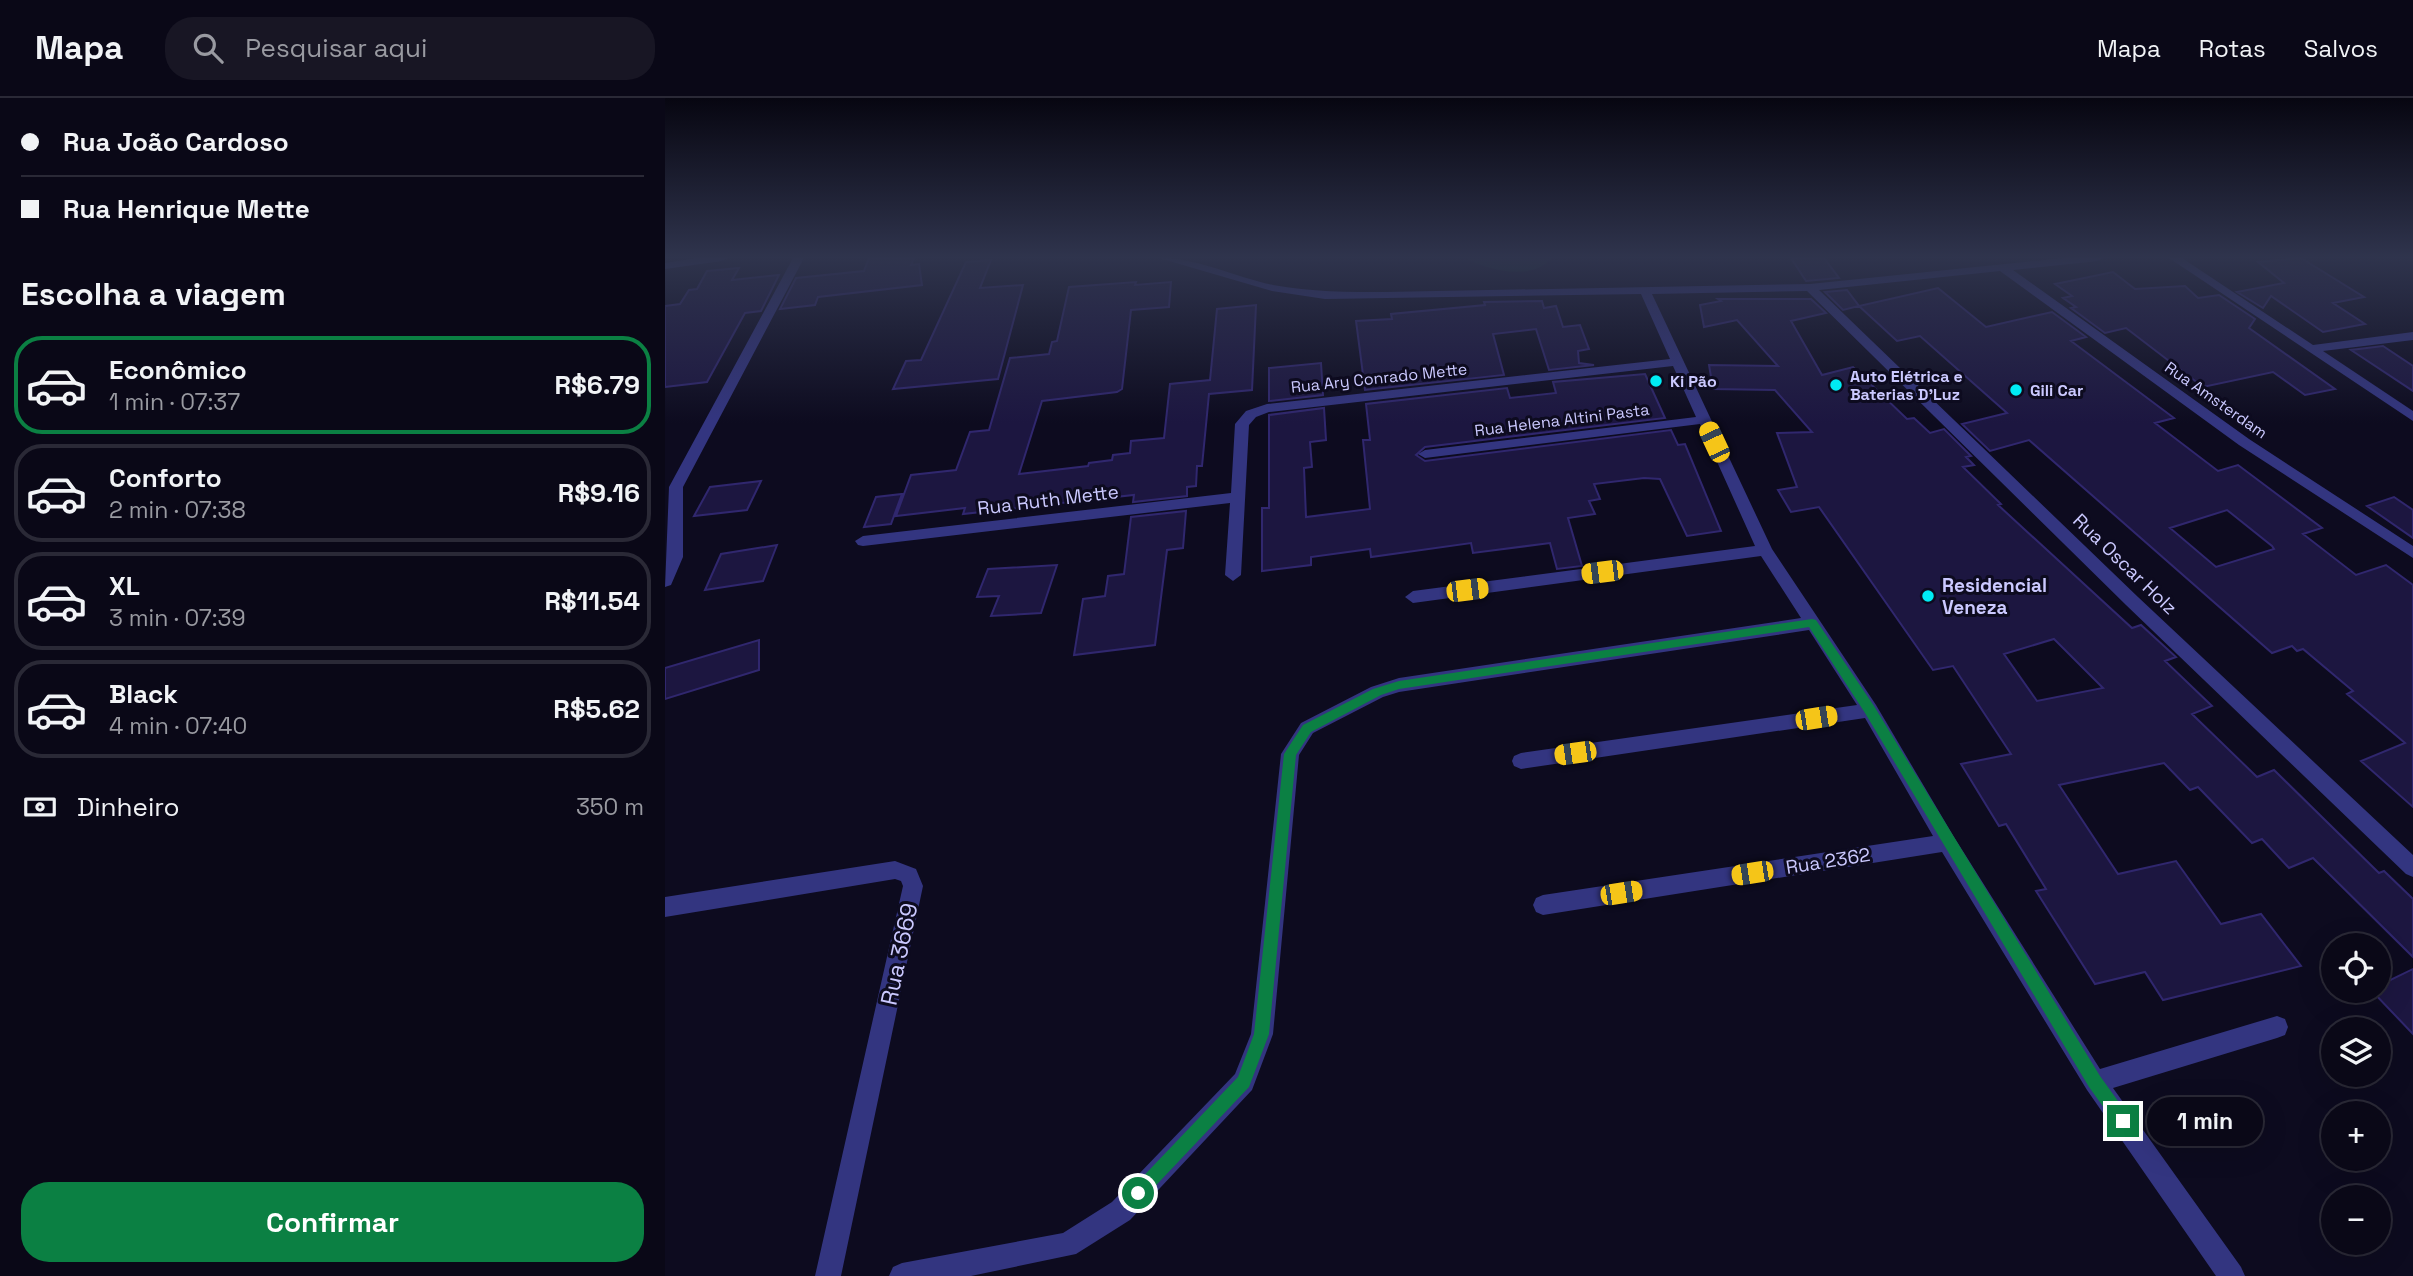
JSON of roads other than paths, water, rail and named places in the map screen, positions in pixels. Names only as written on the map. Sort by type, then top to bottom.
[{"type":"street","points":[[665,580],[675,557],[676,487],[769,313]]},
{"type":"street","points":[[1655,313],[1765,550],[1870,710],[2095,1082],[2232,1276]]},
{"type":"street","name":"Rua Oscar Holz","points":[[1837,313],[2132,601],[2413,869]]},
{"type":"street","name":"Rua Amsterdam","points":[[2065,313],[2244,442],[2413,553]]},
{"type":"street","points":[[2257,313],[2413,417]]},
{"type":"street","points":[[2312,349],[2413,336]]},
{"type":"street","name":"Rua Ary Conrado Mette","points":[[1233,575],[1242,424],[1251,414],[1267,408],[1676,362]]},
{"type":"street","name":"Rua Helena Altini Pasta","points":[[1425,454],[1703,420]]},
{"type":"street","name":"Rua Ruth Mette","points":[[863,541],[1237,497]]},
{"type":"street","points":[[1413,597],[1765,550]]},
{"type":"street","points":[[902,1276],[1067,1245],[1121,1211],[1244,1082],[1262,1034],[1290,754],[1307,729],[1377,692],[1399,685],[1812,623]]},
{"type":"street","points":[[1521,761],[1870,710]]},
{"type":"street","name":"Rua 2362","points":[[1543,905],[1948,843]]},
{"type":"street","name":"Rua 3669","points":[[665,907],[895,870],[909,875],[913,886],[828,1276]]},
{"type":"street","points":[[2095,1082],[2277,1027]]},
{"type":"place","name":"Ki Pão","points":[[1656,381]]},
{"type":"place","name":"Auto Elétrica e Baterias D'Luz","points":[[1836,385]]},
{"type":"place","name":"Gili Car","points":[[2016,390]]},
{"type":"place","name":"Residencial Veneza","points":[[1928,596]]}]
